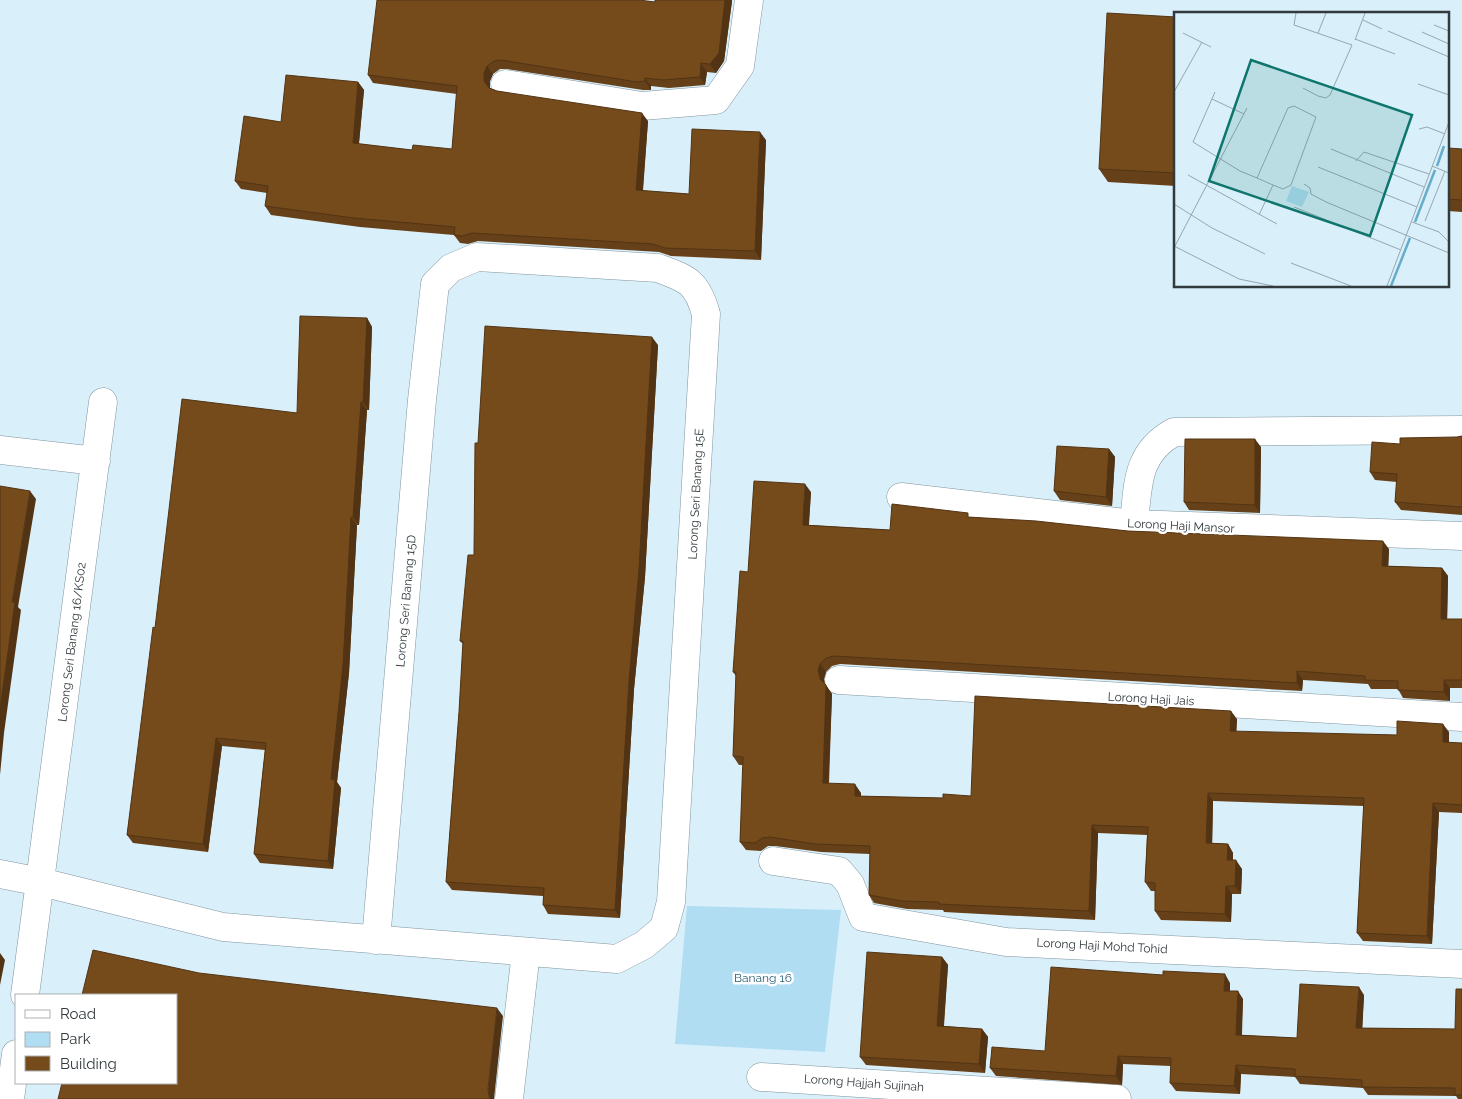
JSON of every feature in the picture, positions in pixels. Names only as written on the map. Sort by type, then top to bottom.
[{"type":"street","points":[[505,84],[642,106],[716,100],[740,66],[749,0]]},
{"type":"street","name":"Lorong Seri Banang 15E","points":[[0,874],[41,882],[223,928],[617,959],[644,945],[664,928],[672,902],[706,314],[700,293],[686,278],[658,268],[477,257],[451,268]]},
{"type":"street","name":"Lorong Seri Banang 15D","points":[[376,940],[422,400],[435,284],[451,268]]},
{"type":"street","name":"Lorong Seri Banang 16/KS02","points":[[25,994],[103,402]]},
{"type":"street","points":[[1134,524],[1137,488],[1144,460],[1158,441],[1174,432],[1462,430]]},
{"type":"street","points":[[0,450],[96,461]]},
{"type":"street","name":"Lorong Haji Mansor","points":[[901,496],[1134,524],[1462,536]]},
{"type":"street","name":"Lorong Haji Jais","points":[[839,680],[1462,717]]},
{"type":"street","name":"Lorong Haji Mohd Tohid","points":[[773,861],[839,871],[850,884],[862,917],[1006,942],[1462,964]]},
{"type":"street","points":[[510,1099],[526,952]]},
{"type":"street","points":[[10,1099],[15,1062]]},
{"type":"street","name":"Lorong Hajjah Sujinah","points":[[761,1077],[1117,1099]]},
{"type":"green space","name":"Banang 16","points":[[687,906],[841,910],[825,1052],[675,1044]]},
{"type":"building","points":[[377,0],[639,0],[655,2],[655,0],[725,0],[719,53],[710,64],[701,63],[700,77],[663,80],[645,78],[645,81],[637,82],[501,60],[494,61],[487,66],[484,73],[484,81],[489,88],[497,91],[642,113],[636,190],[689,194],[692,129],[760,132],[755,251],[665,248],[653,244],[472,233],[462,236],[454,235],[455,227],[354,218],[265,206],[268,186],[235,181],[244,116],[281,122],[286,75],[358,82],[353,143],[412,150],[413,145],[452,149],[457,86],[368,75]]},
{"type":"building","points":[[1107,13],[1174,17],[1174,173],[1099,169]]},
{"type":"building","points":[[1450,148],[1462,149],[1462,200],[1450,199]]},
{"type":"building","points":[[300,316],[367,318],[363,402],[361,402],[353,517],[351,517],[343,665],[331,779],[335,780],[328,861],[254,854],[266,743],[216,738],[203,844],[127,835],[153,627],[155,628],[182,399],[297,413]]},
{"type":"building","points":[[485,326],[652,337],[639,569],[629,681],[615,910],[543,905],[544,888],[446,882],[459,712],[463,641],[460,641],[468,555],[474,555],[475,443],[478,443]]},
{"type":"building","points":[[1462,436],[1462,507],[1395,502],[1397,474],[1370,472],[1372,442],[1400,444],[1400,438]]},
{"type":"building","points":[[1185,439],[1255,439],[1255,505],[1184,502]]},
{"type":"building","points":[[1057,446],[1109,449],[1106,497],[1054,491]]},
{"type":"building","points":[[754,481],[805,484],[803,525],[890,530],[892,504],[968,513],[968,517],[1036,521],[1128,531],[1383,541],[1382,566],[1442,568],[1441,619],[1462,619],[1462,680],[1444,680],[1444,692],[1398,690],[1398,681],[1365,680],[1365,676],[1297,671],[1297,683],[834,656],[826,658],[820,664],[818,670],[820,679],[826,685],[823,783],[855,784],[855,796],[943,798],[943,794],[971,796],[975,696],[1231,711],[1230,731],[1397,735],[1397,721],[1443,724],[1443,742],[1462,743],[1462,805],[1433,803],[1427,936],[1357,933],[1364,798],[1208,793],[1206,843],[1228,844],[1227,860],[1236,860],[1235,886],[1226,886],[1225,914],[1155,911],[1155,883],[1145,882],[1148,827],[1092,825],[1089,911],[939,904],[939,902],[902,901],[869,895],[870,846],[815,844],[770,837],[762,838],[755,843],[740,842],[743,757],[733,756],[736,672],[733,672],[740,571],[748,572]]},
{"type":"building","points":[[0,486],[30,491],[12,602],[15,602],[0,709]]},
{"type":"building","points":[[93,950],[199,973],[497,1008],[488,1089],[491,1099],[58,1099],[62,1084],[178,1084],[178,994],[82,994]]},
{"type":"building","points":[[867,952],[942,957],[937,1026],[982,1029],[979,1064],[860,1057]]},
{"type":"building","points":[[1051,967],[1163,975],[1163,971],[1225,974],[1224,991],[1238,991],[1236,1035],[1297,1038],[1300,984],[1359,987],[1356,1028],[1455,1029],[1456,989],[1462,989],[1462,1095],[1455,1095],[1455,1088],[1362,1087],[1362,1080],[1295,1076],[1295,1069],[1236,1065],[1234,1086],[1170,1083],[1171,1058],[1118,1056],[1116,1076],[990,1068],[992,1047],[1045,1051]]}]
